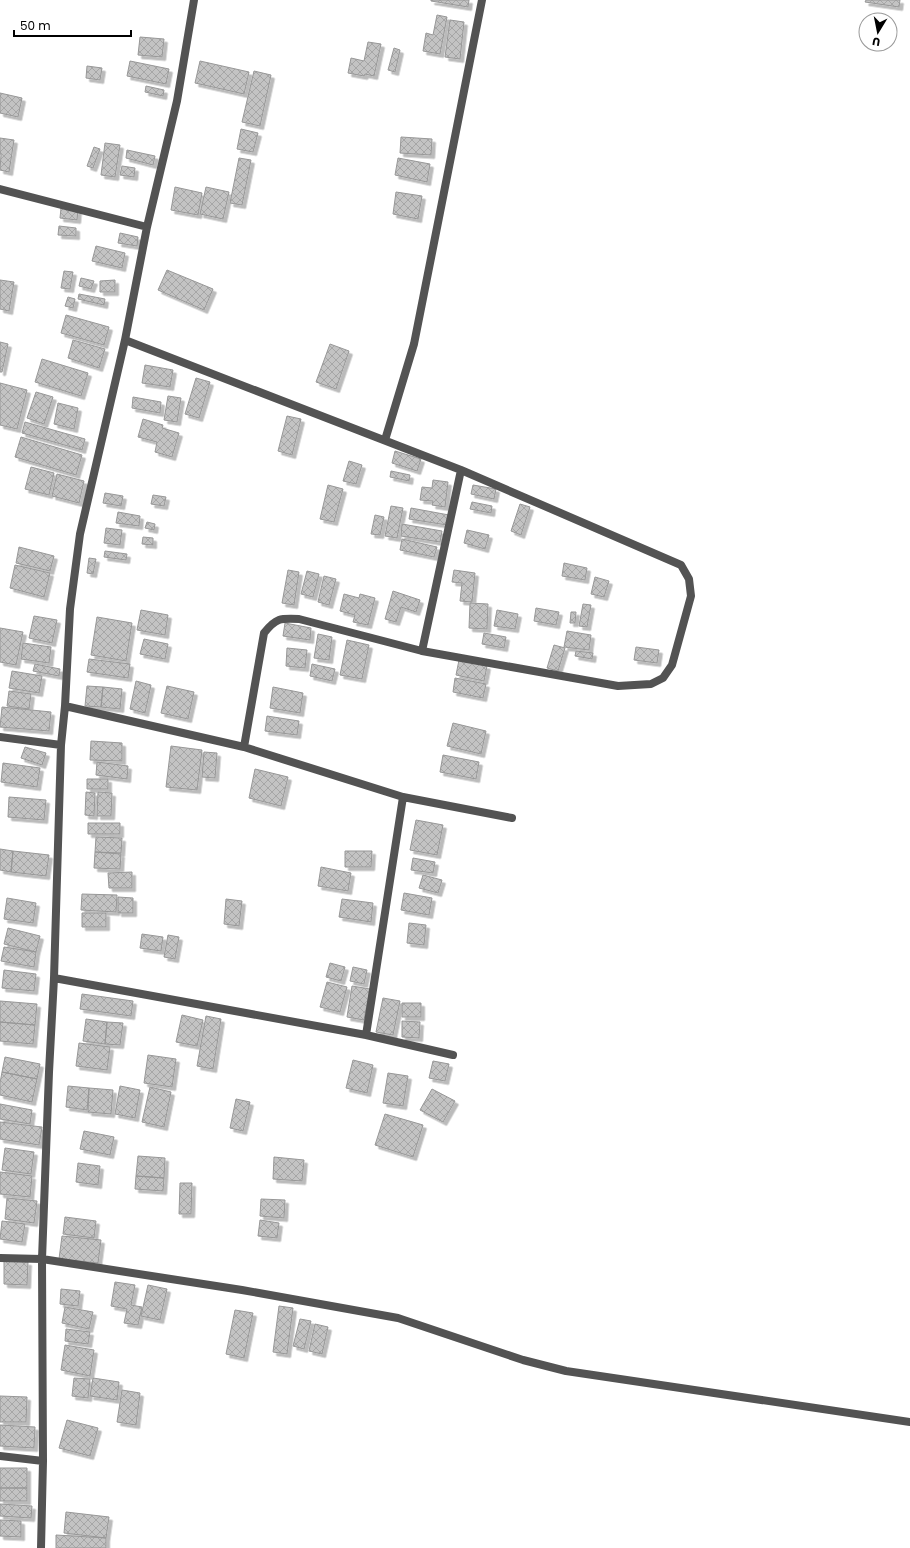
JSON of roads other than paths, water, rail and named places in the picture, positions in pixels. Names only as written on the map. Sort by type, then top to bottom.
[{"type":"street","points":[[41,1548],[43,1461],[42,1259],[54,978],[61,745],[66,706],[70,609],[80,534],[125,340],[147,227],[177,101],[194,0]]},
{"type":"street","points":[[385,440],[414,344],[482,0]]},
{"type":"street","points":[[0,189],[147,227]]},
{"type":"street","points":[[125,340],[461,470],[680,565],[688,579],[690,596],[672,665],[663,678],[651,684],[618,686],[422,651],[299,619],[284,618],[273,622],[264,633],[244,747]]},
{"type":"street","points":[[422,651],[461,470]]},
{"type":"street","points":[[66,706],[244,747],[403,797],[512,818]]},
{"type":"street","points":[[0,738],[61,745]]},
{"type":"street","points":[[366,1035],[403,797]]},
{"type":"street","points":[[54,978],[366,1035],[453,1055]]},
{"type":"street","points":[[0,1258],[42,1259],[242,1290],[398,1318],[523,1360],[566,1371],[910,1422]]},
{"type":"street","points":[[0,1456],[43,1461]]}]
